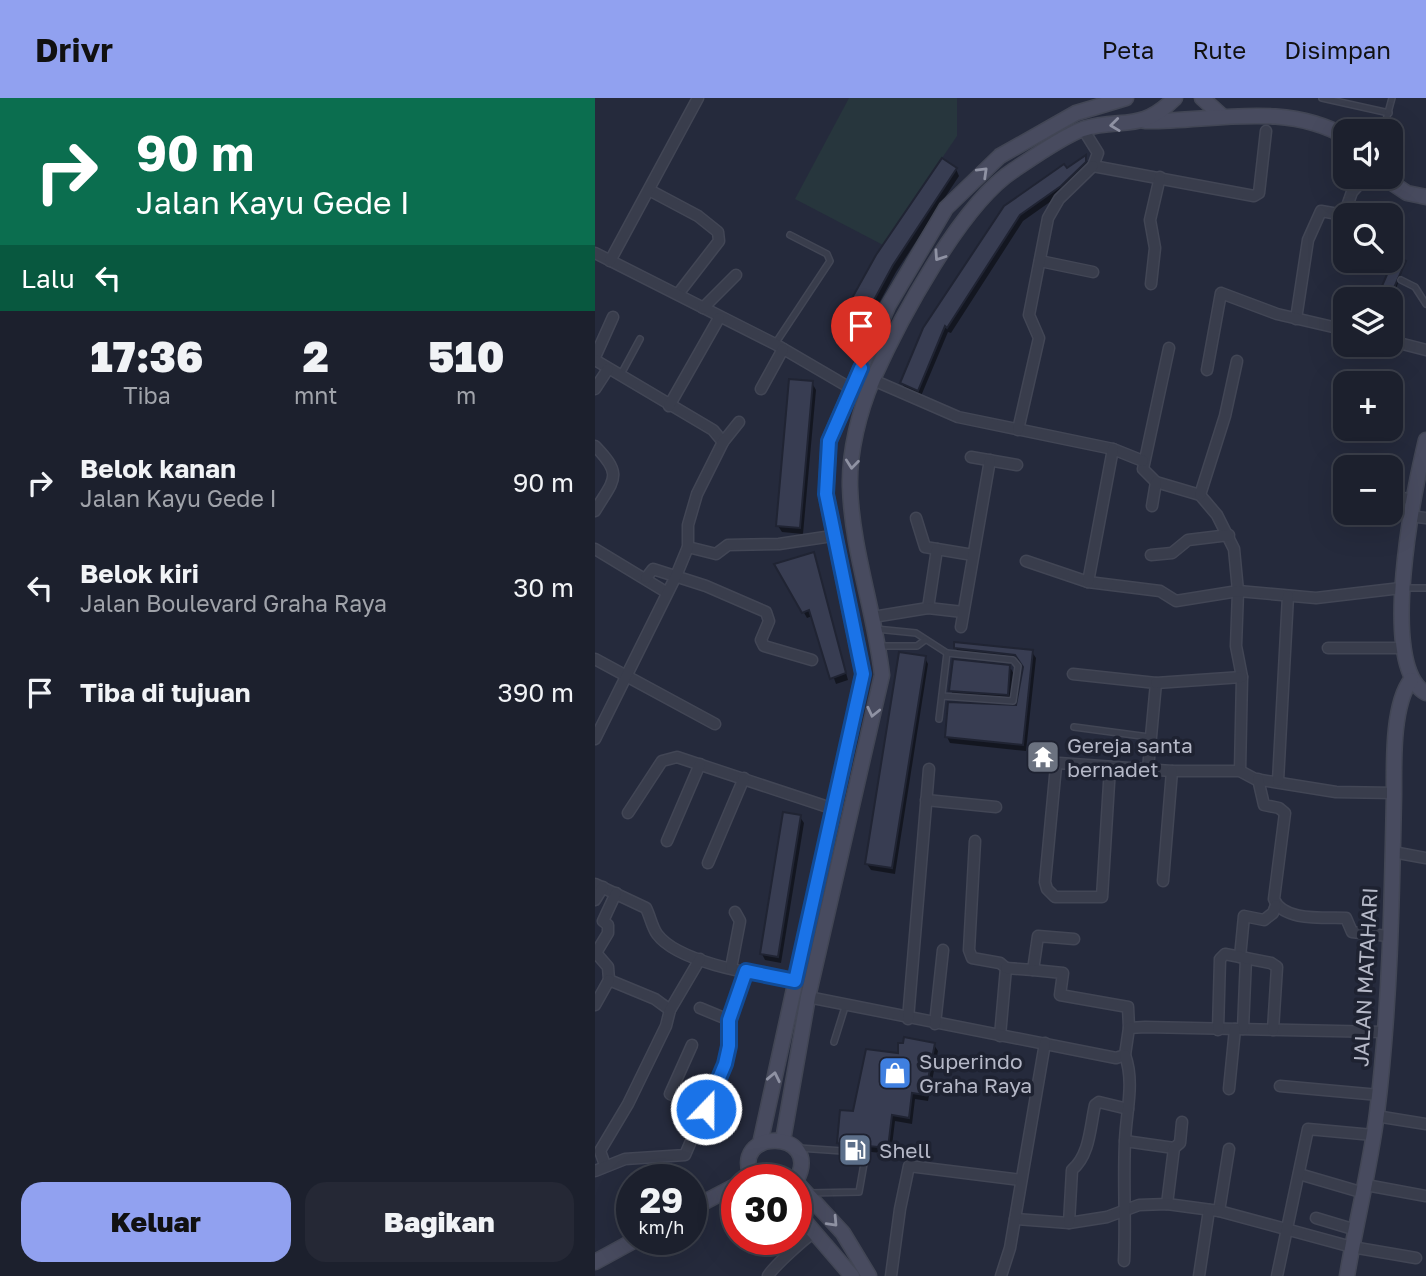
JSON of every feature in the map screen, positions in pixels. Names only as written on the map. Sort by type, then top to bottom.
[{"type":"main road","points":[[748,1164],[760,1144],[831,808],[863,674],[832,536],[826,494],[829,441],[888,306],[946,208],[1000,156],[1071,115],[1126,98]]},
{"type":"main road","points":[[1145,121],[1175,98]]},
{"type":"main road","points":[[1202,98],[1221,115]]},
{"type":"main road","points":[[1071,115],[1078,132]]},
{"type":"main road","points":[[799,1164],[789,1144],[808,997],[882,675],[879,646],[853,527],[850,485],[856,433],[873,380],[934,264],[965,219],[1011,171],[1078,132],[1145,121],[1185,122],[1221,115],[1278,117],[1333,130]]},
{"type":"main road","points":[[1401,189],[1426,197]]},
{"type":"main road","points":[[1426,440],[1409,516],[1401,588],[1405,648],[1411,680],[1426,693]]},
{"type":"main road","points":[[863,674],[882,675]]},
{"type":"main road","name":"JALAN MATAHARI","points":[[1347,1276],[1365,1189],[1379,1094],[1393,852],[1395,744],[1404,689],[1411,680]]},
{"type":"main road","points":[[760,1144],[771,1139],[789,1144]]},
{"type":"main road","points":[[812,1198],[843,1233],[866,1271],[851,1275],[812,1229]]},
{"type":"main road","points":[[595,1262],[616,1250]]},
{"type":"street","points":[[610,261],[651,191],[698,98]]},
{"type":"street","points":[[1093,166],[1254,196],[1259,193],[1266,131]]},
{"type":"street","points":[[1018,430],[1039,338],[1029,315],[1048,218],[1059,199],[1093,166],[1098,153],[1078,132]]},
{"type":"street","points":[[1151,284],[1155,248],[1150,220],[1160,177]]},
{"type":"street","points":[[1296,319],[1308,240],[1321,211],[1344,215],[1355,189]]},
{"type":"street","points":[[651,191],[698,216],[718,232],[719,241],[678,294]]},
{"type":"street","points":[[595,253],[784,349],[852,389]]},
{"type":"street","points":[[1039,261],[1093,272]]},
{"type":"street","points":[[703,308],[736,275]]},
{"type":"street","points":[[1207,370],[1221,293],[1296,319],[1333,328]]},
{"type":"street","points":[[613,317],[595,359],[620,377],[720,435],[723,442]]},
{"type":"street","points":[[669,406],[719,317]]},
{"type":"street","points":[[1403,344],[1426,350]]},
{"type":"street","points":[[1170,348],[1143,461],[1144,473],[1156,482],[1200,495],[1229,535],[1234,549],[1238,591],[1236,646],[1242,677],[1240,771]]},
{"type":"street","points":[[761,389],[784,349]]},
{"type":"street","points":[[1200,495],[1225,416],[1237,361]]},
{"type":"street","points":[[595,389],[608,369]]},
{"type":"street","points":[[873,380],[958,417],[1113,449],[1143,461]]},
{"type":"street","points":[[595,739],[666,592],[677,576],[688,547],[688,525],[697,494],[723,442],[739,422]]},
{"type":"street","points":[[595,446],[612,464],[614,479],[595,511]]},
{"type":"street","points":[[1088,582],[1113,449]]},
{"type":"street","points":[[971,457],[1017,465]]},
{"type":"street","points":[[961,627],[990,460]]},
{"type":"street","points":[[1152,506],[1156,482]]},
{"type":"street","points":[[1403,498],[1412,500]]},
{"type":"street","points":[[1409,516],[1426,518]]},
{"type":"street","points":[[916,518],[925,547],[973,555]]},
{"type":"street","points":[[1151,555],[1172,553],[1188,540],[1229,535]]},
{"type":"street","points":[[688,547],[716,554],[728,545],[779,544],[832,536]]},
{"type":"street","points":[[595,549],[666,592]]},
{"type":"street","points":[[928,608],[937,549]]},
{"type":"street","points":[[1026,561],[1088,582],[1160,591],[1176,601],[1238,591],[1316,598],[1401,588]]},
{"type":"street","points":[[646,578],[653,569],[766,612],[769,621],[761,640],[764,646],[812,660]]},
{"type":"street","points":[[1277,781],[1288,596]]},
{"type":"street","points":[[874,623],[928,608],[963,612]]},
{"type":"street","points":[[1328,648],[1405,648]]},
{"type":"street","points":[[595,659],[715,724]]},
{"type":"street","points":[[1073,674],[1156,682],[1242,677]]},
{"type":"street","points":[[1148,769],[1156,682]]},
{"type":"street","points":[[628,813],[662,761],[677,757],[831,808]]},
{"type":"street","points":[[1110,767],[1102,897],[1055,897],[1047,889],[1045,882],[1056,766],[1065,762],[1172,771],[1240,771],[1258,779],[1336,792],[1394,793]]},
{"type":"street","points":[[667,841],[700,764]]},
{"type":"street","points":[[908,1019],[929,769]]},
{"type":"street","points":[[1163,881],[1172,771]]},
{"type":"street","points":[[708,863],[744,778]]},
{"type":"street","points":[[1258,779],[1263,805],[1279,808],[1285,813],[1274,899],[1276,905],[1288,913],[1346,918],[1352,932],[1388,936]]},
{"type":"street","points":[[926,800],[996,807]]},
{"type":"street","points":[[975,841],[969,950],[972,958],[1000,963],[1006,968],[1063,974],[1060,995],[1128,1007],[1129,1028],[1125,1055],[1129,1068],[1125,1140],[1124,1261]]},
{"type":"street","points":[[1393,852],[1426,858]]},
{"type":"street","points":[[595,900],[599,886],[646,908],[657,934],[673,947],[700,959],[795,981]]},
{"type":"street","points":[[595,1005],[609,980],[608,967],[596,953],[608,933],[608,925],[603,921],[616,893]]},
{"type":"street","points":[[1229,1089],[1239,1029],[1244,916],[1263,920],[1273,913],[1276,905]]},
{"type":"street","points":[[731,968],[740,921],[735,912]]},
{"type":"street","points":[[1033,970],[1038,936],[1075,939]]},
{"type":"street","points":[[935,1024],[943,950]]},
{"type":"street","points":[[1218,1030],[1220,959],[1225,954],[1277,967],[1273,1030]]},
{"type":"street","points":[[700,959],[670,1010],[666,1026],[628,1104],[600,1151],[600,1168],[645,1156],[683,1157],[687,1152],[725,1064],[729,1046],[729,1020],[746,971]]},
{"type":"street","points":[[1000,1035],[1006,968]]},
{"type":"street","points":[[609,980],[655,999],[670,1010]]},
{"type":"street","points":[[808,997],[845,1007],[1115,1058],[1125,1055]]},
{"type":"street","points":[[701,1007],[729,1020]]},
{"type":"street","points":[[1129,1028],[1383,1032]]},
{"type":"street","points":[[1001,1276],[1015,1219],[1045,1044]]},
{"type":"street","points":[[692,1045],[670,1094],[706,1109]]},
{"type":"street","points":[[1280,1086],[1379,1094]]},
{"type":"street","points":[[1069,1223],[1072,1170],[1082,1161],[1095,1105],[1099,1101],[1128,1109]]},
{"type":"street","points":[[1376,1116],[1426,1124]]},
{"type":"street","points":[[1167,1204],[1174,1148],[1180,1143],[1182,1122]]},
{"type":"street","points":[[1277,1276],[1308,1129],[1374,1135]]},
{"type":"street","points":[[1125,1140],[1174,1148]]},
{"type":"street","points":[[1199,1276],[1229,1149]]},
{"type":"street","points":[[891,1276],[909,1166],[1021,1181]]},
{"type":"street","points":[[1299,1174],[1365,1189],[1426,1196]]},
{"type":"street","points":[[1015,1219],[1069,1223],[1126,1212],[1139,1205],[1167,1204],[1214,1210],[1352,1247],[1416,1258]]},
{"type":"street","points":[[1316,1218],[1356,1230]]},
{"type":"street","points":[[768,1276],[772,1268],[792,1255],[803,1239],[815,1232]]},
{"type":"lane","points":[[1321,98],[1389,113]]},
{"type":"lane","points":[[1387,119],[1392,98]]},
{"type":"lane","points":[[784,349],[830,261],[827,254],[790,235]]},
{"type":"lane","points":[[1401,280],[1415,287],[1426,303]]},
{"type":"lane","points":[[620,377],[640,339]]},
{"type":"lane","points":[[1401,588],[1426,588]]},
{"type":"lane","points":[[874,623],[916,633],[947,653],[1013,660],[1018,666],[1016,698],[1009,703],[942,696]]},
{"type":"lane","points":[[916,633],[917,646]]},
{"type":"lane","points":[[879,646],[917,646],[925,640]]},
{"type":"lane","points":[[939,719],[947,653]]},
{"type":"lane","points":[[1075,727],[1149,737]]},
{"type":"lane","points":[[834,1042],[845,1007]]},
{"type":"lane","points":[[789,1144],[857,1152],[865,1158],[859,1192],[812,1186]]},
{"type":"shaded area","points":[[849,98],[957,98],[957,136],[883,245],[795,199]]},
{"type":"building","points":[[1086,155],[1086,162],[1061,186],[1020,215],[947,328],[945,326],[918,391],[900,383],[923,328],[1004,206],[1064,164],[1067,168]]},
{"type":"building","points":[[942,158],[957,168],[893,265],[855,335],[837,325],[876,255]]},
{"type":"building","points":[[1388,273],[1401,273],[1394,287],[1382,286]]},
{"type":"building","points":[[789,379],[813,381],[800,528],[776,526]]},
{"type":"building","points":[[814,552],[846,673],[830,679],[809,610],[802,613],[774,564]]},
{"type":"building","points":[[954,642],[1033,650],[1023,745],[945,737],[948,702],[1016,705],[1023,667],[1015,655],[954,648]]},
{"type":"building","points":[[899,652],[926,656],[892,868],[865,864]]},
{"type":"building","points":[[953,659],[1010,665],[1008,695],[949,691]]},
{"type":"building","points":[[783,812],[801,815],[778,957],[760,954]]},
{"type":"building","name":"Superindo Graha Raya","points":[[904,1037],[935,1043],[925,1095],[912,1093],[909,1118],[892,1115],[888,1148],[837,1143],[840,1110],[853,1111],[866,1049],[898,1053],[898,1043],[903,1043]]},
{"type":"place","name":"Gereja santa bernadet","points":[[1043,757]]},
{"type":"place","name":"Superindo Graha Raya","points":[[895,1073]]},
{"type":"place","name":"Shell","points":[[855,1150]]},
{"type":"route","points":[[706,1109],[725,1064],[729,1046],[729,1020],[746,971],[795,981],[831,808],[863,674],[832,536],[826,494],[829,441],[861,368]]}]
